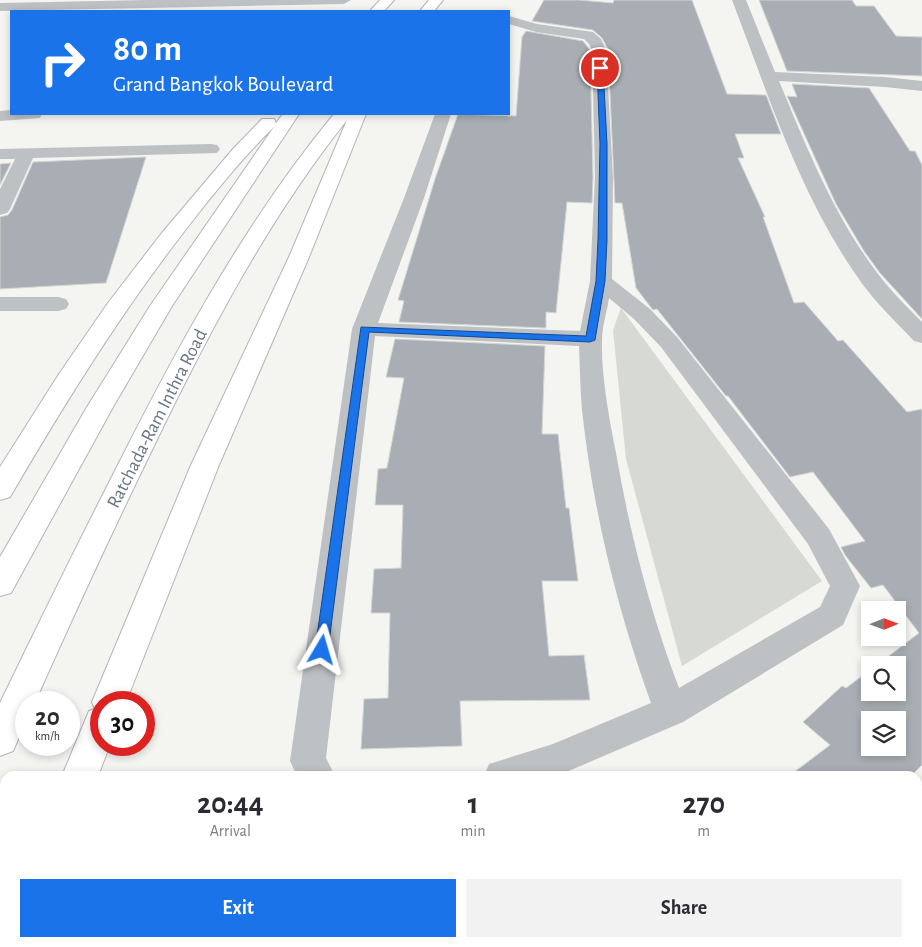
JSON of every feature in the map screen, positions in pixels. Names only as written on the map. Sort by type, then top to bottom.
[{"type":"main road","points":[[378,10],[388,0]]},
{"type":"main road","points":[[428,10],[436,0]]},
{"type":"main road","points":[[0,490],[42,420],[112,312],[169,236],[217,178],[276,115]]},
{"type":"main road","points":[[0,584],[95,416],[161,306],[290,115]]},
{"type":"main road","name":"Ratchada-Ram Inthra Road","points":[[0,740],[100,528],[172,382],[227,281],[280,197],[341,115]]},
{"type":"main road","points":[[113,691],[205,465],[299,257],[358,115]]},
{"type":"main road","points":[[82,771],[90,750]]},
{"type":"street","points":[[0,6],[344,0]]},
{"type":"street","points":[[739,0],[826,210],[870,279],[922,336]]},
{"type":"street","points":[[510,20],[536,28],[588,35],[596,42],[599,50],[604,144],[601,281],[590,340],[596,410],[614,518],[628,582],[649,652],[671,711]]},
{"type":"street","points":[[510,32],[536,28]]},
{"type":"street","points":[[771,76],[885,82],[922,86]]},
{"type":"street","points":[[0,116],[17,115]]},
{"type":"street","points":[[314,771],[308,761],[364,329],[414,198],[443,115]]},
{"type":"street","points":[[0,154],[211,149]]},
{"type":"street","points":[[0,210],[27,153]]},
{"type":"street","points":[[519,771],[556,760],[671,711],[832,616],[845,586],[819,537],[669,342],[642,314],[601,281]]},
{"type":"street","points":[[0,304],[58,304]]},
{"type":"street","points":[[364,329],[590,340]]},
{"type":"shaded area","points":[[621,308],[822,581],[682,666],[626,459],[613,330]]},
{"type":"building","points":[[544,0],[579,0],[613,3],[614,0],[692,0],[727,94],[766,95],[781,134],[735,134],[744,158],[738,158],[765,217],[763,217],[794,303],[804,302],[838,341],[843,340],[907,412],[922,409],[922,765],[916,771],[796,771],[830,745],[803,722],[842,686],[846,688],[861,677],[861,701],[906,701],[906,656],[889,656],[902,646],[906,646],[906,643],[919,633],[906,616],[906,601],[895,601],[883,585],[871,588],[845,555],[841,547],[865,541],[813,472],[790,477],[728,396],[726,396],[657,309],[653,310],[636,288],[622,203],[615,203],[608,49],[602,38],[593,30],[532,21]]},
{"type":"building","points":[[759,0],[852,0],[856,6],[874,6],[896,36],[922,37],[922,76],[787,71]]},
{"type":"building","points":[[526,31],[583,41],[590,50],[592,203],[567,202],[556,313],[546,312],[546,328],[399,322],[404,301],[398,300],[435,179],[458,115],[516,116],[522,37]]},
{"type":"building","points":[[792,84],[869,88],[910,151],[915,151],[922,165],[922,319],[880,273],[864,251],[836,204],[787,96],[797,97]]},
{"type":"building","points":[[146,157],[106,283],[0,289],[0,217],[8,215],[12,210],[33,162]]},
{"type":"building","points":[[11,163],[0,185],[0,164]]},
{"type":"building","points":[[395,339],[545,346],[542,434],[558,434],[566,508],[569,508],[578,581],[542,581],[549,656],[584,655],[590,700],[460,701],[462,746],[361,749],[364,699],[388,698],[390,613],[371,613],[374,569],[401,568],[403,505],[375,505],[378,469],[387,468],[404,378],[386,377]]},
{"type":"route","points":[[322,650],[364,329],[590,340],[601,281],[604,144],[600,68]]}]
